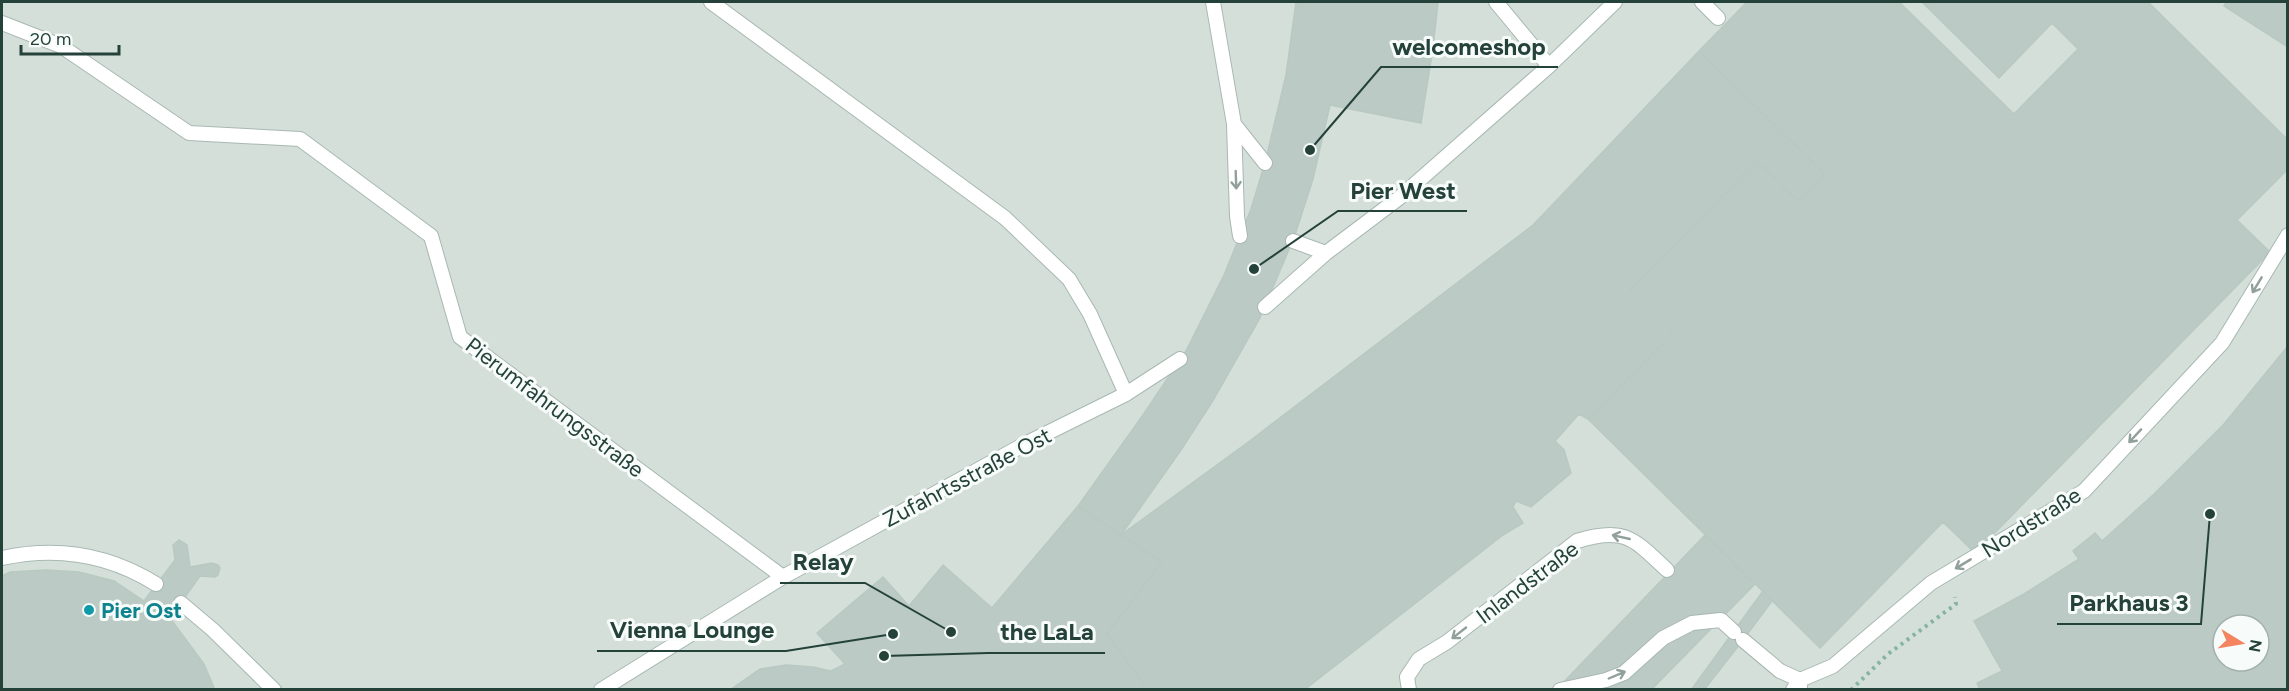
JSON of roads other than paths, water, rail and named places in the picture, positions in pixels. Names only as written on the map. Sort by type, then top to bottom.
[{"type":"lane","points":[[711,2],[1013,225],[1069,279],[1090,314],[1126,394]]},
{"type":"lane","points":[[1213,2],[1234,124],[1237,216],[1240,236]]},
{"type":"lane","points":[[1496,2],[1550,66]]},
{"type":"lane","points":[[1265,307],[1326,253],[1399,198],[1550,66],[1615,2]]},
{"type":"lane","points":[[1702,2],[1718,18]]},
{"type":"lane","name":"Pierumfahrungsstraße","points":[[2,23],[61,46],[189,134],[300,139],[431,236],[460,337],[783,577]]},
{"type":"lane","points":[[1234,124],[1265,164]]},
{"type":"lane","name":"Nordstraße","points":[[1798,687],[1833,666],[1931,583],[2084,491],[2222,344],[2288,235]]},
{"type":"lane","points":[[1293,241],[1326,253]]},
{"type":"lane","name":"Zufahrtsstraße Ost","points":[[601,690],[783,577],[1025,444],[1126,394],[1180,359]]},
{"type":"lane","name":"Inlandstraße","points":[[1409,690],[1407,677],[1419,659],[1447,642],[1577,541],[1600,534],[1621,535],[1636,541],[1668,570]]},
{"type":"lane","points":[[2,558],[24,553],[54,551],[84,554],[140,573],[156,584]]},
{"type":"lane","points":[[182,603],[274,690]]},
{"type":"lane","points":[[1560,690],[1606,680],[1624,673],[1663,638],[1692,623],[1721,620],[1798,687]]},
{"type":"place","name":"welcomeshop","points":[[1310,150]]},
{"type":"place","name":"Pier West","points":[[1254,269]]},
{"type":"place","name":"Parkhaus 3","points":[[2210,514]]},
{"type":"place","name":"Pier Ost","points":[[89,610]]},
{"type":"place","name":"Relay","points":[[951,632]]},
{"type":"place","name":"Vienna Lounge","points":[[893,634]]},
{"type":"place","name":"the LaLa","points":[[884,656]]}]
